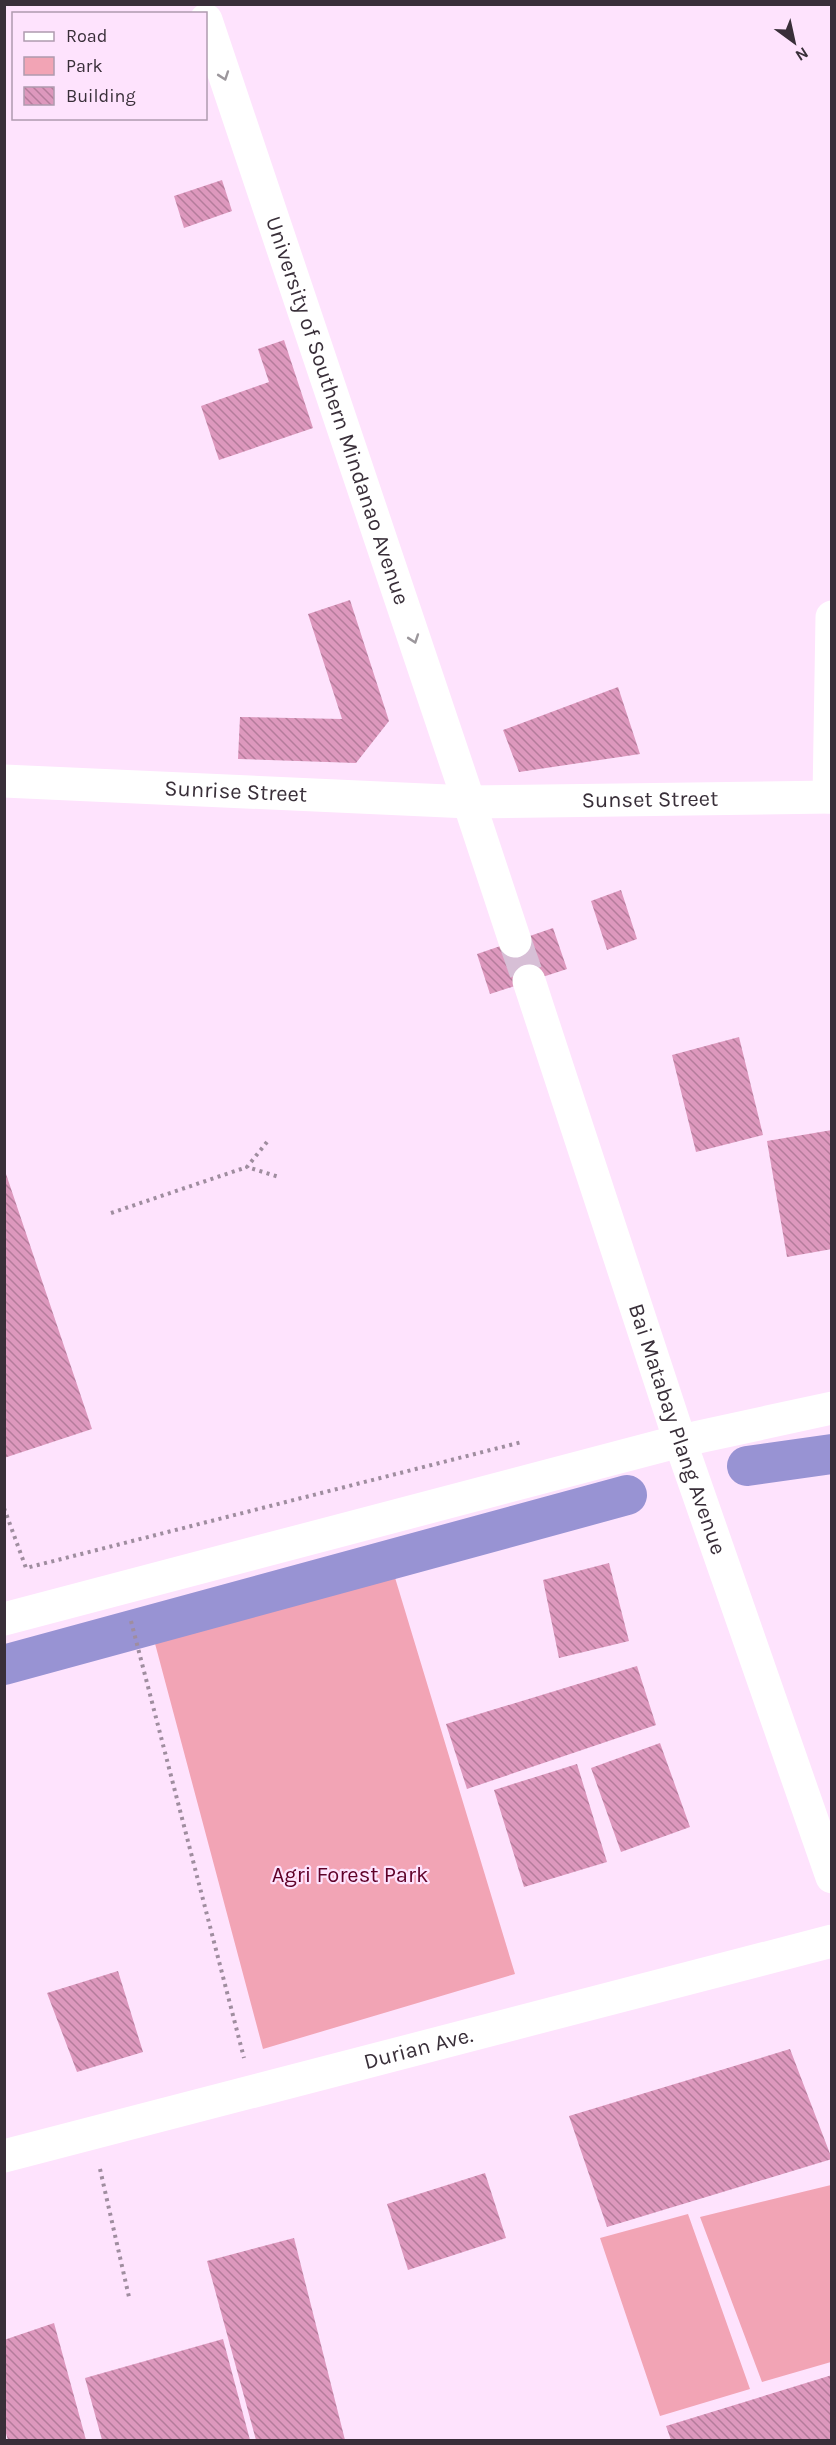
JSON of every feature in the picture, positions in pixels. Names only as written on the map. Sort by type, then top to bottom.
[{"type":"street","name":"University of Southern Mindanao Avenue","points":[[207,24],[470,802]]},
{"type":"street","points":[[830,797],[831,616]]},
{"type":"street","name":"Sunrise Street","points":[[4,781],[470,802]]},
{"type":"street","name":"Sunset Street","points":[[470,802],[830,797]]},
{"type":"street","points":[[470,802],[515,941]]},
{"type":"street","name":"Bai Matabay Plang Avenue","points":[[529,981],[680,1441],[831,1877]]},
{"type":"street","points":[[4,1619],[680,1441],[831,1408]]},
{"type":"street","name":"Durian Ave.","points":[[4,2156],[831,1941]]},
{"type":"path","points":[[111,1213],[247,1167],[267,1142]]},
{"type":"path","points":[[247,1167],[279,1177]]},
{"type":"path","points":[[4,1508],[26,1568],[533,1439]]},
{"type":"path","points":[[128,1611],[253,2091]]},
{"type":"path","points":[[92,2133],[129,2297]]},
{"type":"green space","name":"Agri Forest Park","points":[[393,1571],[515,1974],[263,2049],[153,1636]]},
{"type":"green space","points":[[831,2185],[831,2362],[762,2382],[700,2217]]},
{"type":"green space","points":[[688,2214],[750,2389],[660,2416],[600,2238]]},
{"type":"building","points":[[222,180],[232,211],[184,228],[174,196]]},
{"type":"building","points":[[284,340],[313,428],[219,460],[201,406],[269,382],[258,349]]},
{"type":"building","points":[[350,600],[389,721],[356,763],[238,759],[240,717],[342,719],[308,614]]},
{"type":"building","points":[[618,687],[640,754],[519,772],[503,730]]},
{"type":"building","points":[[621,890],[637,939],[607,950],[591,901]]},
{"type":"building","points":[[553,928],[567,969],[490,994],[477,954]]},
{"type":"building","points":[[739,1037],[763,1135],[696,1152],[672,1055]]},
{"type":"building","points":[[832,1130],[832,1249],[787,1257],[767,1141]]},
{"type":"building","points":[[4,1168],[92,1429],[4,1458]]},
{"type":"building","points":[[609,1563],[629,1641],[559,1658],[543,1580]]},
{"type":"building","points":[[637,1666],[656,1725],[467,1789],[446,1724]]},
{"type":"building","points":[[660,1743],[690,1827],[621,1852],[591,1768]]},
{"type":"building","points":[[577,1764],[607,1862],[524,1887],[494,1790]]},
{"type":"building","points":[[118,1971],[143,2052],[77,2072],[47,1993]]},
{"type":"building","points":[[790,2049],[832,2159],[607,2227],[569,2116]]},
{"type":"building","points":[[485,2173],[506,2238],[408,2270],[387,2204]]},
{"type":"building","points":[[294,2238],[345,2440],[256,2440],[207,2261]]},
{"type":"building","points":[[54,2323],[86,2440],[8,2440],[4,2427],[4,2340]]},
{"type":"building","points":[[223,2339],[250,2440],[102,2440],[85,2378]]},
{"type":"building","points":[[832,2375],[832,2440],[671,2440],[666,2426]]},
{"type":"waterway","points":[[747,1466],[832,1454]]},
{"type":"waterway","points":[[4,1665],[627,1495]]},
{"type":"tunnel","points":[[515,941],[529,981]]}]
